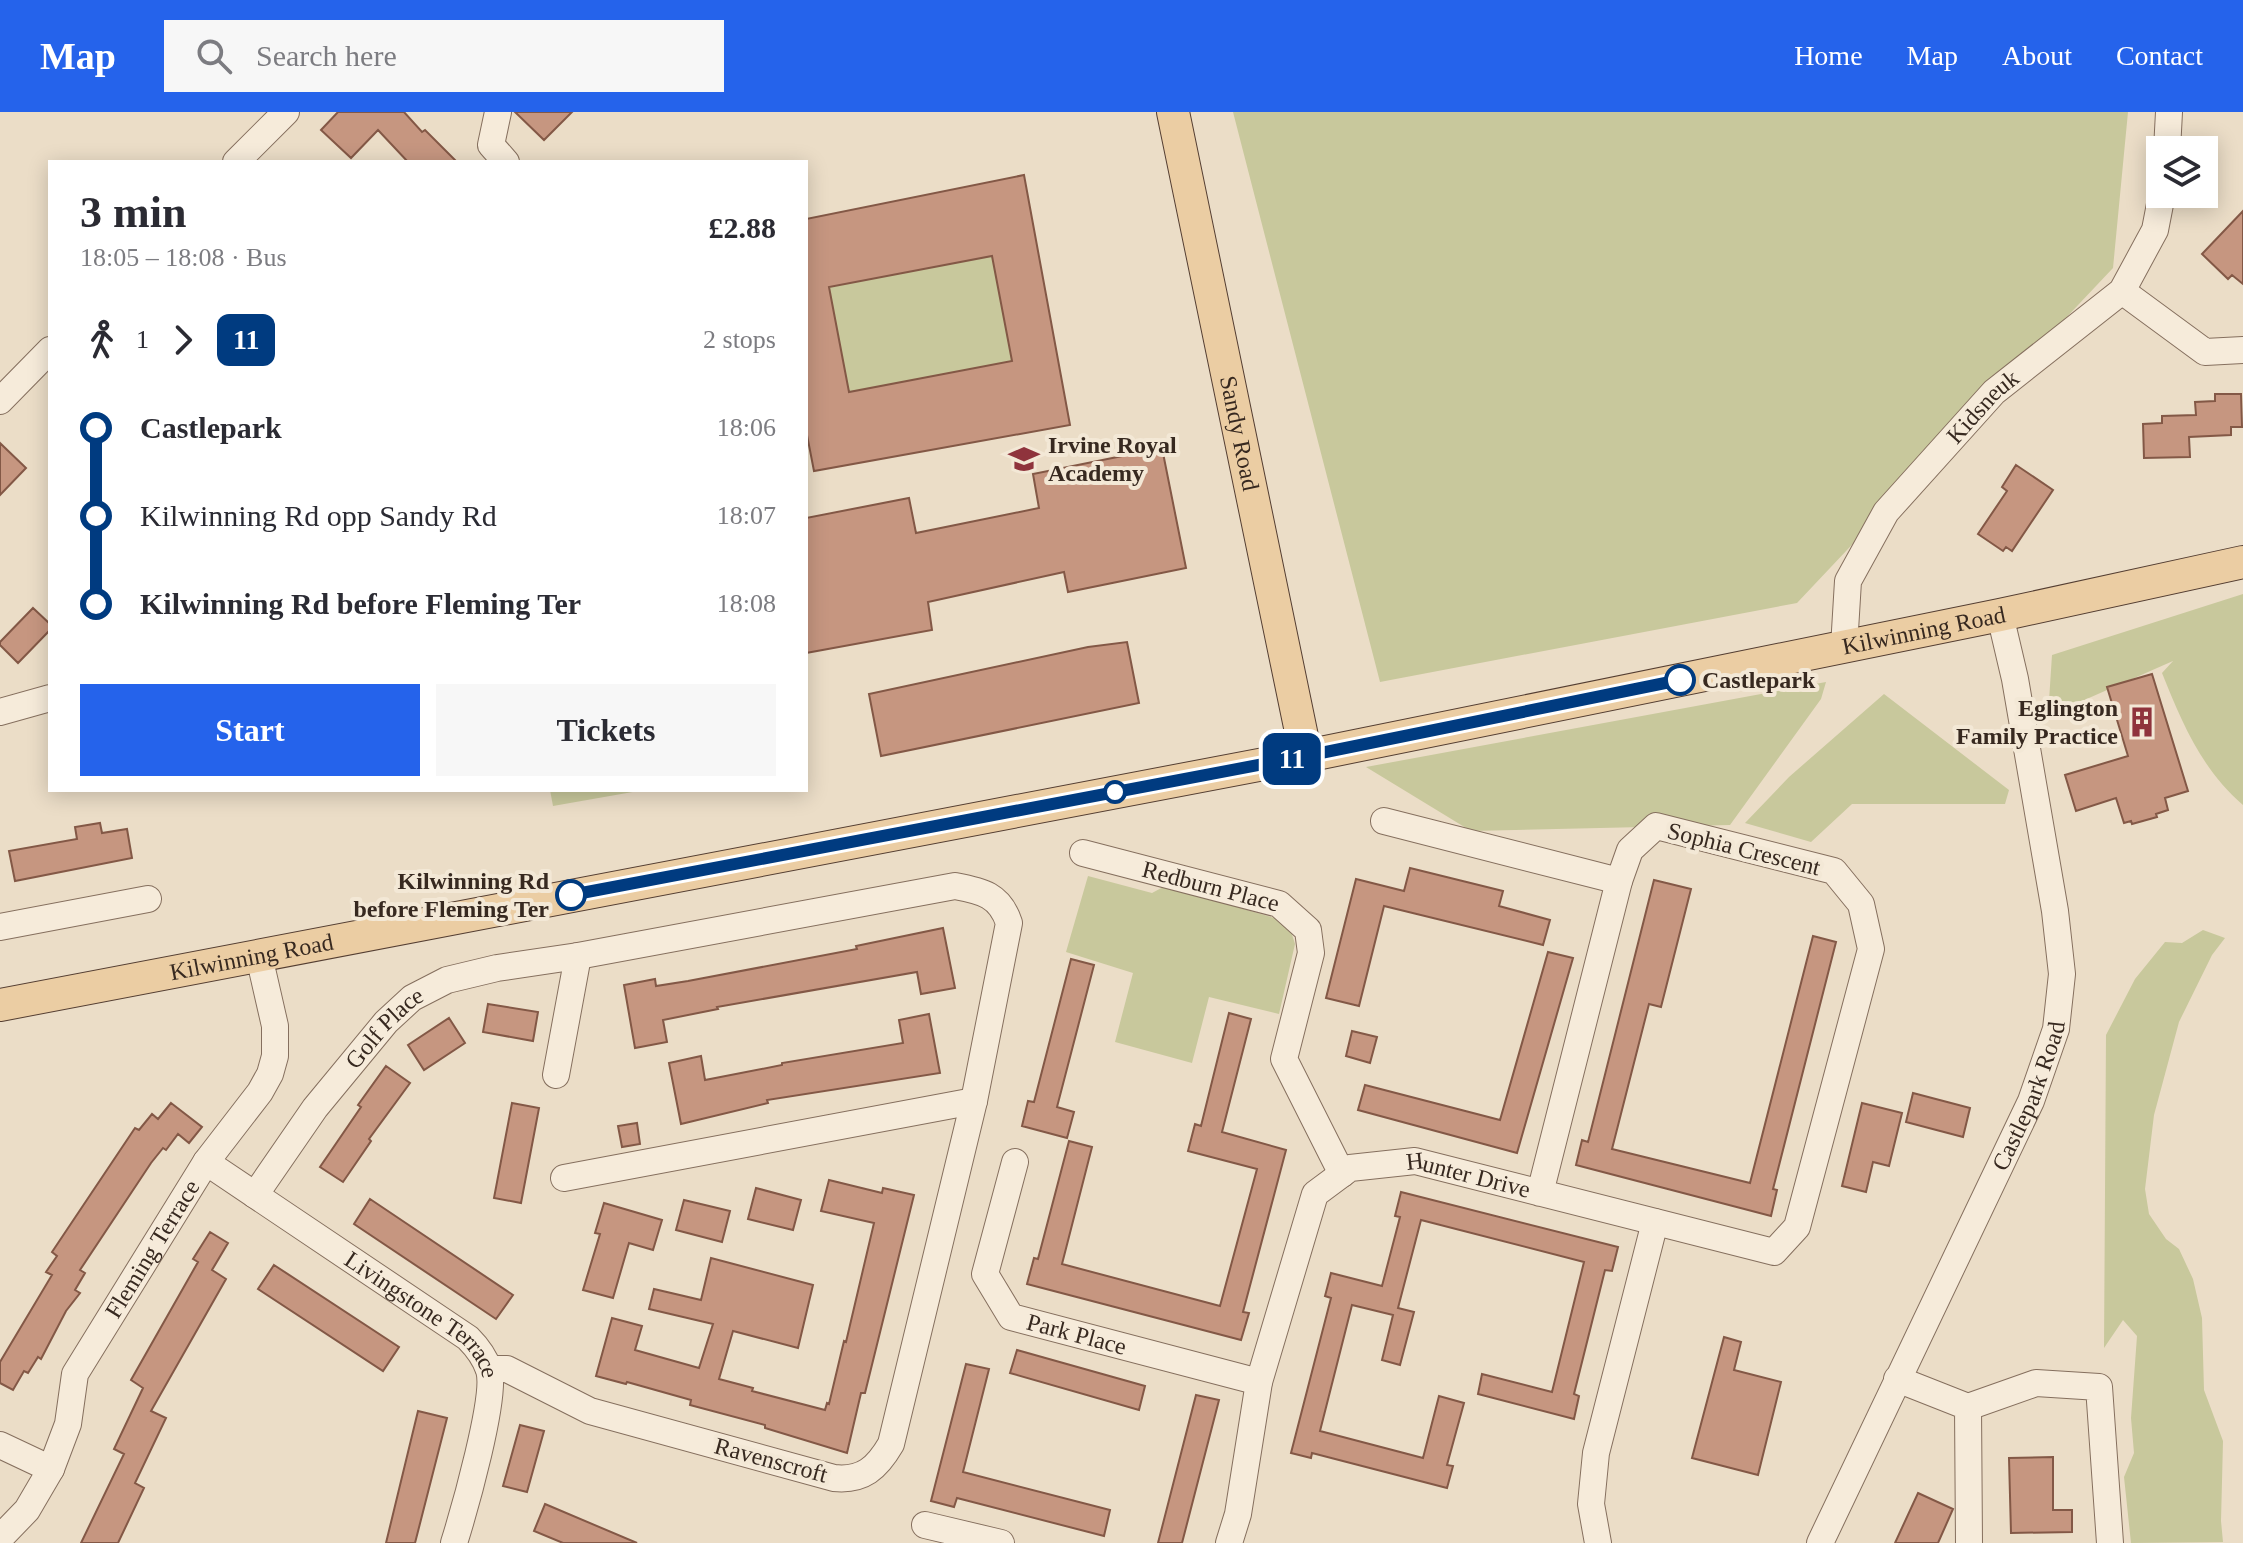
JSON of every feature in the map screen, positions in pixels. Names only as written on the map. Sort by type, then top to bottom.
[{"type":"main road","name":"Sandy Road","points":[[1173,112],[1306,756]]},
{"type":"main road","name":"Kilwinning Road","points":[[0,1005],[1306,756],[2000,615],[2243,562]]},
{"type":"street","points":[[238,160],[286,112]]},
{"type":"street","points":[[498,112],[491,145],[504,160]]},
{"type":"street","points":[[2168,136],[2169,112]]},
{"type":"street","name":"Kidsneuk","points":[[1844,647],[1848,581],[1886,512],[1994,392],[2122,291],[2155,230],[2159,208]]},
{"type":"street","points":[[2122,291],[2205,352],[2243,350]]},
{"type":"street","points":[[0,401],[48,352]]},
{"type":"street","name":"Castlepark Road","points":[[1820,1543],[2031,1101],[2056,1029],[2062,974],[2055,911],[2015,679],[2000,615]]},
{"type":"street","points":[[0,712],[48,699]]},
{"type":"street","points":[[1384,821],[1619,881]]},
{"type":"street","name":"Sophia Crescent","points":[[1540,1193],[1619,881],[1630,850],[1656,826],[1834,871],[1861,904],[1871,949],[1797,1227],[1774,1252],[1655,1222]]},
{"type":"street","name":"Redburn Place","points":[[1083,853],[1279,904],[1308,930],[1311,953],[1284,1059],[1342,1174]]},
{"type":"street","name":"Ravenscroft","points":[[489,1369],[507,1369],[590,1411],[834,1478],[862,1477],[881,1460],[891,1444],[974,1101],[1009,923],[1004,908],[992,897],[955,886],[578,956]]},
{"type":"street","points":[[0,927],[148,899]]},
{"type":"street","name":"Fleming Terrace","points":[[0,1538],[27,1510],[51,1469],[68,1424],[75,1374],[206,1162],[260,1092],[270,1074],[275,1056],[275,1026],[259,956]]},
{"type":"street","points":[[556,1075],[578,956]]},
{"type":"street","name":"Golf Place","points":[[255,1195],[315,1108],[386,1022],[412,998],[447,980],[497,968],[578,956]]},
{"type":"street","points":[[564,1178],[974,1101]]},
{"type":"street","name":"Hunter Drive","points":[[1229,1543],[1238,1514],[1259,1382],[1315,1194],[1350,1168],[1415,1161],[1655,1222]]},
{"type":"street","name":"Livingstone Terrace","points":[[206,1162],[468,1338],[489,1369],[491,1400],[457,1542]]},
{"type":"street","name":"Park Place","points":[[1015,1162],[985,1274],[1011,1317],[1259,1382]]},
{"type":"street","points":[[1598,1543],[1591,1504],[1596,1453],[1655,1222]]},
{"type":"street","points":[[1897,1379],[1968,1407],[2036,1383],[2099,1387],[2110,1543]]},
{"type":"street","points":[[1968,1407],[1969,1543]]},
{"type":"street","points":[[0,1445],[51,1469]]},
{"type":"street","points":[[925,1525],[1001,1543]]},
{"type":"green space","points":[[1233,112],[2128,112],[2113,268],[1797,603],[1380,682]]},
{"type":"green space","points":[[992,256],[1012,361],[849,392],[829,287]]},
{"type":"green space","points":[[2243,594],[2243,805],[2216,777],[2186,728],[2162,673],[2173,661],[2048,716],[2052,655]]},
{"type":"green space","points":[[1826,682],[1821,699],[1730,825],[1471,831],[1366,767]]},
{"type":"green space","points":[[1884,694],[2009,790],[2005,804],[1852,804],[1811,842],[1745,823],[1789,777]]},
{"type":"green space","points":[[550,792],[633,792],[553,806]]},
{"type":"green space","points":[[1088,876],[1152,893],[1165,886],[1288,922],[1295,944],[1279,1014],[1209,997],[1192,1063],[1115,1042],[1133,973],[1066,952]]},
{"type":"green space","points":[[2203,930],[2225,938],[2212,955],[2179,1022],[2154,1115],[2145,1189],[2149,1214],[2166,1239],[2179,1249],[2193,1279],[2202,1318],[2204,1390],[2223,1441],[2223,1542],[2131,1543],[2124,1477],[2134,1453],[2131,1418],[2137,1336],[2123,1320],[2104,1348],[2106,1035],[2135,979],[2165,942],[2182,943]]},
{"type":"building","points":[[338,112],[404,112],[455,160],[406,160],[378,130],[351,158],[321,130]]},
{"type":"building","points":[[515,112],[572,112],[544,140]]},
{"type":"building","points":[[1024,175],[1070,425],[814,471],[808,440],[808,219]],"holes":[[[992,256],[1012,361],[849,392],[829,287]]]},
{"type":"building","points":[[2243,211],[2243,284],[2232,275],[2228,279],[2202,254]]},
{"type":"building","points":[[2215,394],[2241,394],[2242,427],[2231,427],[2231,435],[2189,437],[2190,457],[2144,458],[2143,424],[2162,423],[2162,416],[2196,415],[2195,402],[2215,401]]},
{"type":"building","points":[[0,443],[26,468],[0,495]]},
{"type":"building","points":[[1162,448],[1186,568],[1068,592],[1064,572],[928,602],[932,630],[808,653],[808,518],[909,498],[916,533],[1039,508],[1033,474]]},
{"type":"building","points":[[2016,465],[2053,490],[2012,551],[2006,547],[2003,551],[1978,534],[2007,491],[2002,487]]},
{"type":"building","points":[[33,608],[48,622],[48,632],[18,663],[0,642]]},
{"type":"building","points":[[1127,642],[1139,703],[881,756],[869,694],[1088,647]]},
{"type":"building","name":"Eglington Family Practice","points":[[2152,674],[2188,791],[2165,798],[2168,810],[2156,814],[2157,817],[2132,824],[2131,821],[2124,823],[2116,798],[2076,811],[2065,775],[2128,756],[2107,687]]},
{"type":"building","points":[[100,823],[102,833],[127,829],[132,858],[15,881],[9,851],[77,839],[75,827]]},
{"type":"building","points":[[1410,868],[1503,891],[1499,906],[1550,920],[1543,945],[1384,906],[1359,1006],[1326,998],[1356,879],[1404,891]]},
{"type":"building","points":[[1654,880],[1691,889],[1661,1007],[1649,1004],[1612,1149],[1750,1183],[1813,936],[1836,942],[1773,1189],[1777,1190],[1771,1216],[1576,1165],[1582,1140],[1588,1142]]},
{"type":"building","points":[[943,928],[955,988],[921,994],[917,972],[717,1007],[663,1020],[667,1042],[635,1048],[624,985],[655,979],[656,986],[688,981],[857,949],[856,946]]},
{"type":"building","points":[[1548,952],[1573,958],[1517,1153],[1358,1110],[1365,1085],[1500,1120]]},
{"type":"building","points":[[1071,959],[1094,965],[1057,1107],[1074,1112],[1067,1138],[1022,1126],[1028,1101],[1034,1102]]},
{"type":"building","points":[[488,1004],[538,1012],[533,1041],[483,1032]]},
{"type":"building","points":[[1229,1013],[1251,1019],[1222,1132],[1286,1150],[1243,1312],[1249,1313],[1241,1340],[1027,1284],[1034,1258],[1038,1259],[1069,1141],[1092,1147],[1062,1264],[1220,1306],[1257,1169],[1188,1151],[1195,1124],[1201,1126]]},
{"type":"building","points":[[929,1014],[940,1073],[767,1100],[768,1103],[681,1124],[669,1063],[701,1056],[705,1080],[782,1063],[903,1043],[899,1020]]},
{"type":"building","points":[[449,1018],[465,1043],[424,1070],[408,1045]]},
{"type":"building","points":[[1352,1031],[1377,1037],[1370,1063],[1346,1056]]},
{"type":"building","points":[[386,1066],[410,1083],[369,1139],[371,1141],[343,1182],[320,1167]]},
{"type":"building","points":[[1913,1093],[1970,1108],[1963,1137],[1906,1122]]},
{"type":"building","points":[[171,1103],[202,1127],[189,1143],[178,1134],[151,1163],[80,1270],[85,1273],[75,1290],[80,1293],[66,1311],[41,1359],[38,1357],[28,1373],[24,1371],[13,1390],[0,1383],[0,1362],[52,1275],[46,1272],[57,1256],[52,1252],[135,1128],[139,1130],[152,1114],[158,1119]]},
{"type":"building","points":[[512,1103],[539,1108],[521,1203],[494,1198]]},
{"type":"building","points":[[1862,1103],[1902,1113],[1889,1166],[1873,1162],[1866,1192],[1842,1186]]},
{"type":"building","points":[[637,1123],[640,1144],[622,1147],[618,1126]]},
{"type":"building","points":[[829,1180],[882,1193],[883,1188],[914,1195],[847,1453],[765,1428],[765,1425],[690,1405],[691,1400],[596,1376],[612,1318],[642,1326],[635,1350],[699,1368],[713,1324],[649,1309],[654,1289],[701,1300],[711,1258],[813,1285],[798,1348],[733,1331],[719,1379],[825,1410],[846,1342],[874,1223],[821,1211]]},
{"type":"building","points":[[756,1188],[801,1200],[793,1230],[748,1219]]},
{"type":"building","points":[[1401,1192],[1618,1247],[1612,1271],[1605,1270],[1574,1394],[1579,1396],[1574,1419],[1478,1394],[1482,1374],[1552,1392],[1584,1262],[1421,1220],[1398,1308],[1414,1312],[1400,1365],[1382,1360],[1393,1315],[1352,1305],[1320,1431],[1423,1458],[1439,1396],[1464,1403],[1447,1465],[1453,1466],[1447,1488],[1312,1453],[1311,1458],[1291,1453],[1331,1298],[1325,1296],[1331,1273],[1382,1286],[1400,1217],[1395,1216]]},
{"type":"building","points":[[370,1199],[513,1295],[496,1319],[354,1224]]},
{"type":"building","points":[[684,1200],[730,1211],[722,1242],[676,1230]]},
{"type":"building","points":[[604,1203],[662,1220],[653,1250],[629,1243],[613,1298],[583,1290],[600,1234],[595,1233]]},
{"type":"building","points":[[210,1232],[228,1243],[212,1270],[226,1279],[151,1411],[166,1418],[135,1483],[144,1488],[118,1543],[81,1543],[124,1454],[114,1449],[143,1388],[131,1380],[198,1262],[193,1259]]},
{"type":"building","points":[[274,1265],[399,1347],[383,1371],[258,1289]]},
{"type":"building","points":[[1724,1337],[1741,1342],[1734,1370],[1781,1382],[1758,1475],[1692,1458]]},
{"type":"building","points":[[1017,1350],[1145,1386],[1139,1410],[1010,1373]]},
{"type":"building","points":[[966,1364],[989,1369],[963,1472],[1110,1510],[1104,1536],[957,1498],[954,1507],[931,1501]]},
{"type":"building","points":[[1196,1395],[1219,1400],[1182,1543],[1158,1543]]},
{"type":"building","points":[[418,1411],[447,1418],[415,1543],[386,1543]]},
{"type":"building","points":[[520,1425],[544,1431],[527,1492],[503,1486]]},
{"type":"building","points":[[2053,1457],[2053,1510],[2072,1510],[2072,1532],[2011,1533],[2009,1458]]},
{"type":"building","points":[[1918,1493],[1953,1509],[1938,1543],[1895,1543]]},
{"type":"building","points":[[545,1504],[637,1543],[563,1543],[534,1531]]},
{"type":"bus line","name":"11","points":[[571,895],[1306,756],[1680,680]]},
{"type":"place","name":"Irvine Royal Academy","points":[[1024,459]]},
{"type":"place","name":"Castlepark","points":[[1680,680]]},
{"type":"place","name":"Eglington Family Practice","points":[[2142,722]]},
{"type":"place","name":"Kilwinning Rd before Fleming Ter","points":[[571,895]]}]
